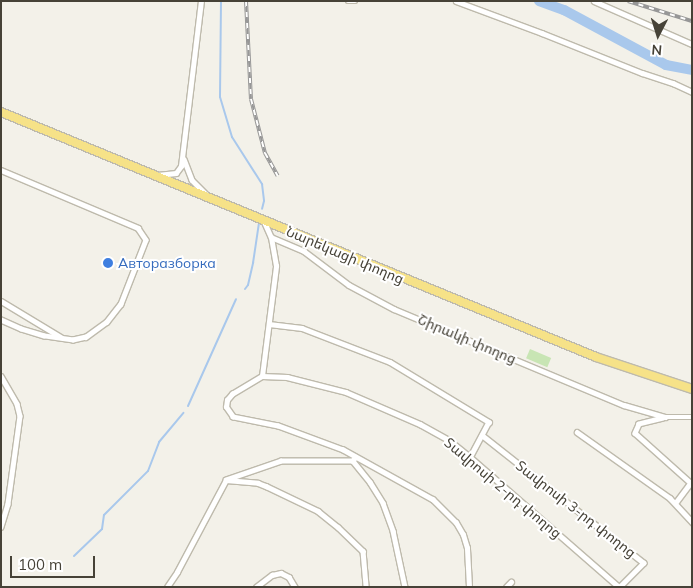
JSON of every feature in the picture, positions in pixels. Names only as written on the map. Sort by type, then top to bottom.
[{"type":"highway","name":"Նարեկացի փողոց","points":[[1,112],[596,358],[692,389]]},
{"type":"street","points":[[153,175],[176,173],[181,166],[200,1]]},
{"type":"street","points":[[348,1],[355,1]]},
{"type":"street","points":[[456,1],[642,73],[673,83],[692,92]]},
{"type":"street","points":[[594,1],[692,44]]},
{"type":"street","points":[[183,153],[189,176],[195,185],[211,198]]},
{"type":"street","points":[[1,170],[132,226],[144,236],[146,245],[121,304],[113,316],[86,337],[73,340],[64,339],[26,331],[1,320]]},
{"type":"street","points":[[263,220],[271,236],[276,266],[262,376],[232,394],[226,407],[228,413],[233,417],[305,434],[433,500],[451,516],[465,542],[469,587]]},
{"type":"street","name":"Շիրակի փողոց","points":[[271,236],[304,251],[349,284],[394,309],[624,405],[665,417],[692,417]]},
{"type":"street","points":[[1,301],[64,339]]},
{"type":"street","points":[[269,324],[302,328],[390,362],[489,422],[470,457]]},
{"type":"street","points":[[1,376],[17,404],[20,416],[8,504],[1,527]]},
{"type":"street","name":"Տավրոսի 2-րդ փողոց","points":[[262,376],[311,382],[346,392],[420,424],[449,440],[620,587]]},
{"type":"street","points":[[665,417],[639,424],[635,434],[691,483],[676,504]]},
{"type":"street","points":[[576,432],[676,504],[692,522]]},
{"type":"street","name":"Տավրոսի 3-րդ փողոց","points":[[482,435],[644,563],[620,587]]},
{"type":"street","points":[[166,587],[177,572],[226,480],[281,461],[355,459]]},
{"type":"street","points":[[355,459],[383,504],[393,532],[405,587]]},
{"type":"street","points":[[226,480],[258,482],[318,511],[363,551],[366,587]]},
{"type":"street","points":[[256,587],[272,575],[281,574],[289,577],[295,587]]},
{"type":"street","points":[[506,587],[511,582]]},
{"type":"green space","points":[[530,349],[551,358],[547,367],[526,358]]},
{"type":"waterway","points":[[221,1],[220,97],[232,137],[262,184],[264,201],[262,209]]},
{"type":"waterway","points":[[539,1],[564,10],[666,65],[692,70]]},
{"type":"waterway","points":[[245,289],[248,285],[253,263],[259,223]]},
{"type":"waterway","points":[[188,406],[236,299]]},
{"type":"waterway","points":[[74,556],[102,529],[104,515],[148,471],[159,442],[183,413]]},
{"type":"railway","points":[[246,1],[251,99],[265,153],[278,176]]},
{"type":"railway","points":[[628,1],[692,21]]},
{"type":"place","name":"Авторазборка","points":[[108,263]]}]
